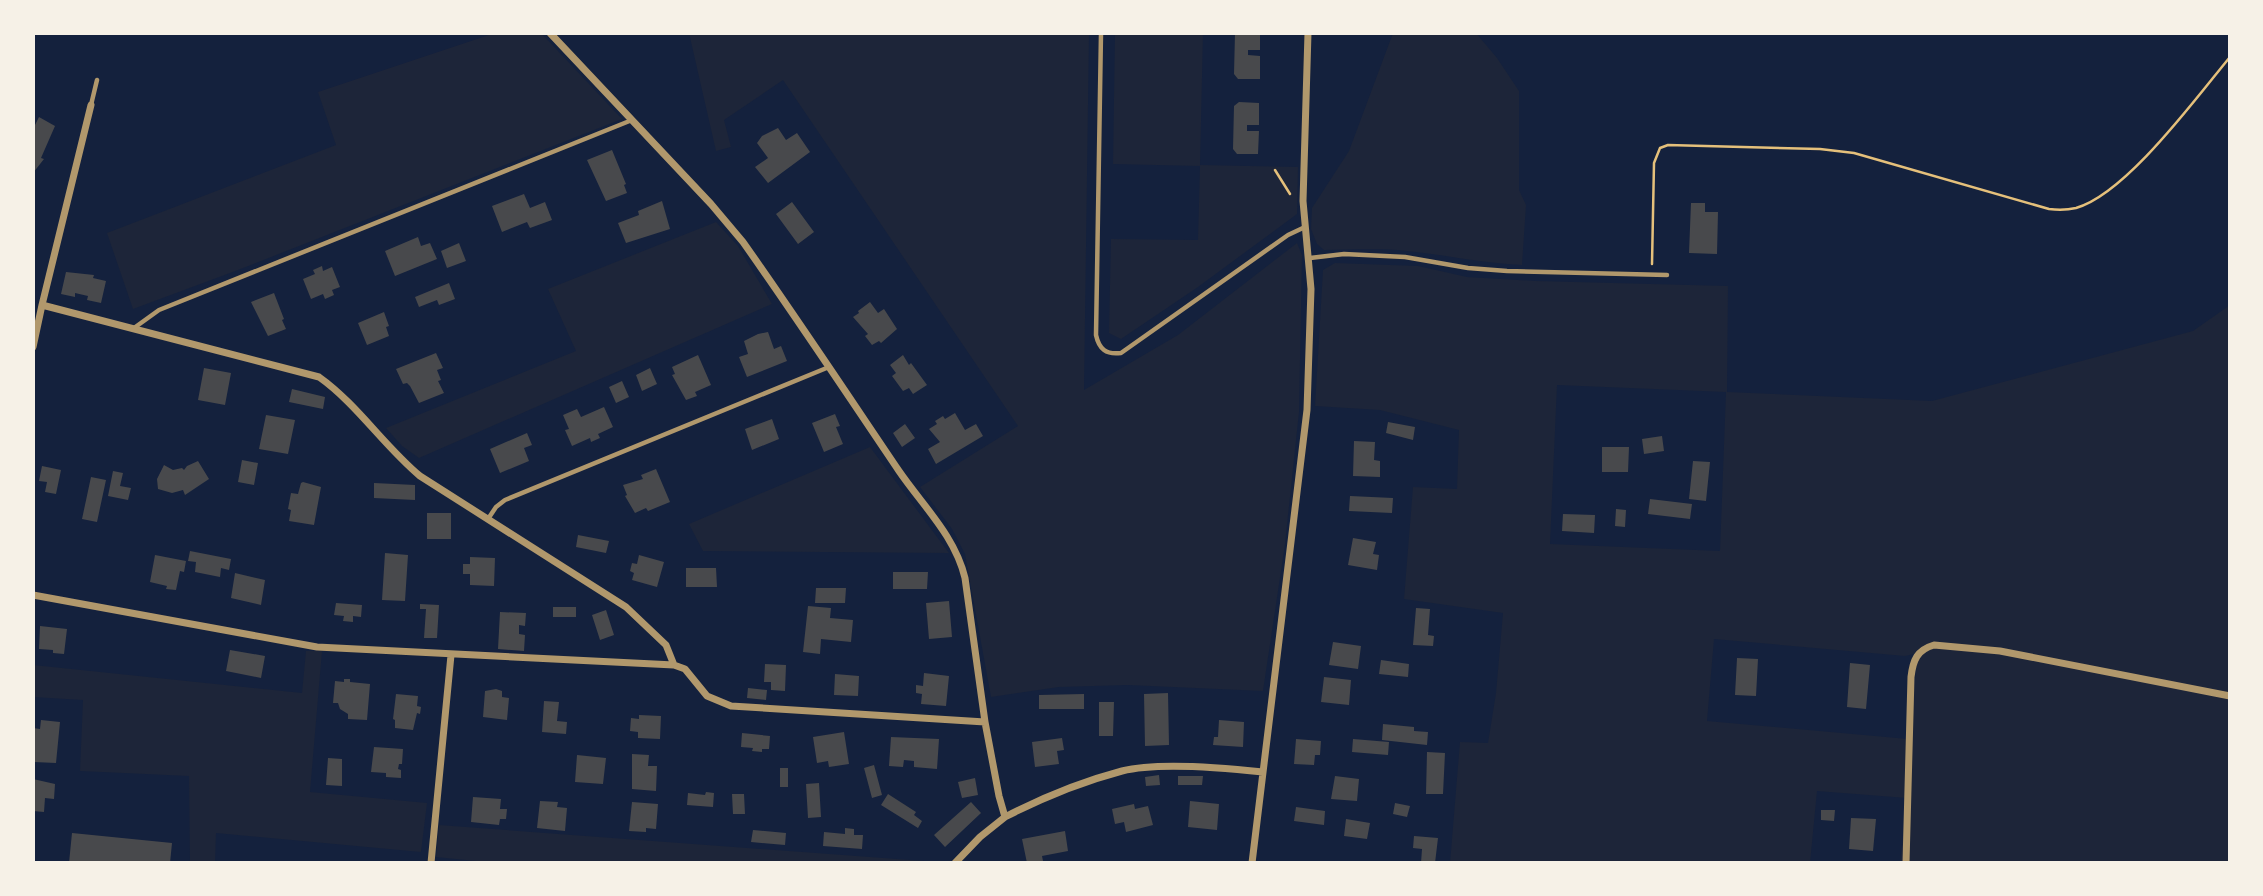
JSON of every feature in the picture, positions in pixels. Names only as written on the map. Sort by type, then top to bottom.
[{"type":"street","points":[[550,33],[711,204],[743,242],[912,490],[952,543],[960,557],[965,579],[985,722],[1005,817]]},
{"type":"street","points":[[1252,863],[1307,410],[1311,289],[1303,201],[1308,33]]},
{"type":"street","points":[[33,347],[91,105]]},
{"type":"street","points":[[42,305],[319,377],[333,387],[400,459],[420,476],[626,607],[666,645],[674,664]]},
{"type":"street","points":[[33,595],[317,647],[674,664],[685,669],[707,696],[731,706],[985,722]]},
{"type":"street","points":[[1906,863],[1910,677],[1918,653],[1925,648],[1934,645],[2000,651],[2230,696]]},
{"type":"street","points":[[431,863],[451,655]]},
{"type":"street","points":[[955,863],[980,837],[1005,817],[1028,805],[1123,771],[1195,768],[1263,772]]},
{"type":"lane","points":[[1101,33],[1096,335],[1098,344],[1105,351],[1112,354],[1121,353],[1288,235],[1305,227]]},
{"type":"lane","points":[[91,105],[97,80]]},
{"type":"lane","points":[[134,328],[159,310],[632,120]]},
{"type":"lane","points":[[1310,258],[1344,254],[1405,257],[1507,271],[1667,275]]},
{"type":"lane","points":[[488,519],[505,500],[829,367]]},
{"type":"path","points":[[1651,275],[1654,163],[1660,148],[1668,145],[1820,149],[1854,153],[2049,209],[2063,210],[2090,202],[2108,191],[2135,167],[2230,57]]},
{"type":"shaded area","points":[[495,33],[541,33],[622,119],[133,309],[107,233],[336,145],[318,92]]},
{"type":"shaded area","points":[[689,33],[1089,33],[1084,390],[1178,335],[1297,243],[1302,255],[1299,412],[1285,544],[1263,691],[1128,685],[1059,687],[991,697],[965,554],[952,529],[920,487],[1018,426],[783,80],[724,120],[731,147],[716,151]]},
{"type":"shaded area","points":[[1115,33],[1203,33],[1200,165],[1298,167],[1297,214],[1198,287],[1121,339],[1109,333],[1111,239],[1198,240],[1200,166],[1113,164]]},
{"type":"shaded area","points":[[1393,33],[1476,33],[1519,91],[1519,190],[1526,205],[1522,265],[1397,250],[1324,250],[1317,244],[1311,229],[1312,208],[1349,151]]},
{"type":"shaded area","points":[[716,222],[738,246],[772,304],[419,458],[402,446],[386,428],[576,351],[548,289]]},
{"type":"shaded area","points":[[1335,263],[1418,266],[1467,277],[1728,286],[1727,392],[1932,401],[2193,331],[2230,305],[2230,863],[1900,863],[1907,798],[1817,791],[1810,863],[1450,863],[1460,742],[1488,743],[1496,693],[1503,613],[1404,599],[1413,487],[1457,489],[1459,430],[1380,410],[1315,406],[1323,270]],"holes":[[[1557,385],[1726,392],[1720,551],[1550,544]],[[1714,639],[1905,656],[1918,653],[1908,739],[1707,721]]]},
{"type":"shaded area","points":[[870,447],[949,553],[703,551],[689,524]]},
{"type":"shaded area","points":[[306,651],[322,651],[310,792],[427,803],[421,852],[216,833],[215,863],[190,863],[189,776],[80,771],[83,700],[33,697],[33,665],[302,693]]},
{"type":"shaded area","points":[[439,825],[937,862],[496,863],[436,857]]},
{"type":"building","points":[[1235,33],[1260,33],[1260,50],[1248,50],[1248,55],[1260,56],[1260,79],[1238,79],[1234,74]]},
{"type":"building","points":[[1239,102],[1259,103],[1259,125],[1247,125],[1247,131],[1259,131],[1258,154],[1237,154],[1233,149],[1234,106]]},
{"type":"building","points":[[39,117],[55,126],[41,158],[44,159],[33,173],[33,129]]},
{"type":"building","points":[[778,128],[786,140],[797,133],[810,152],[768,183],[755,167],[768,158],[757,143],[762,136]]},
{"type":"building","points":[[612,150],[627,193],[606,201],[587,160]]},
{"type":"building","points":[[524,194],[530,208],[545,202],[552,220],[530,228],[527,222],[502,232],[492,206]]},
{"type":"building","points":[[662,201],[670,229],[626,243],[618,223],[639,215],[638,211]]},
{"type":"building","points":[[792,202],[814,232],[798,244],[776,214]]},
{"type":"building","points":[[1691,203],[1705,203],[1705,212],[1718,212],[1717,254],[1689,253]]},
{"type":"building","points":[[418,237],[421,246],[430,243],[437,259],[395,276],[385,251]]},
{"type":"building","points":[[459,243],[466,261],[447,268],[441,251]]},
{"type":"building","points":[[322,266],[323,271],[332,267],[340,287],[332,290],[334,295],[325,299],[323,294],[311,299],[303,279],[315,274],[313,270]]},
{"type":"building","points":[[66,272],[94,275],[93,278],[106,281],[101,303],[87,300],[88,296],[75,293],[75,297],[61,294]]},
{"type":"building","points":[[449,283],[455,299],[439,305],[437,300],[419,307],[415,297]]},
{"type":"building","points":[[274,293],[286,329],[268,336],[251,302]]},
{"type":"building","points":[[870,302],[878,313],[884,309],[897,329],[881,343],[879,341],[872,345],[865,336],[868,334],[853,317]]},
{"type":"building","points":[[384,312],[389,336],[367,345],[358,323]]},
{"type":"building","points":[[768,332],[774,349],[781,346],[787,361],[747,377],[739,357],[748,354],[744,341]]},
{"type":"building","points":[[436,353],[443,368],[437,370],[441,380],[438,381],[444,393],[419,403],[410,386],[403,384],[396,369]]},
{"type":"building","points":[[698,355],[711,385],[695,392],[697,396],[686,400],[672,375],[675,374],[672,367]]},
{"type":"building","points":[[903,355],[927,385],[913,394],[909,388],[903,391],[892,376],[896,373],[890,365]]},
{"type":"building","points":[[204,368],[231,373],[225,405],[198,400]]},
{"type":"building","points":[[650,368],[657,384],[642,391],[636,375]]},
{"type":"building","points":[[622,381],[629,397],[616,403],[609,387]]},
{"type":"building","points":[[292,389],[325,397],[323,409],[289,402]]},
{"type":"building","points":[[604,407],[613,427],[598,434],[600,438],[591,442],[590,438],[572,446],[565,430],[569,429],[563,415],[577,409],[581,417]]},
{"type":"building","points":[[955,413],[965,430],[976,424],[983,436],[936,464],[928,449],[940,442],[929,429],[943,416],[945,419]]},
{"type":"building","points":[[835,414],[840,426],[836,427],[843,444],[824,452],[812,423]]},
{"type":"building","points":[[266,415],[295,420],[288,454],[259,449]]},
{"type":"building","points":[[772,419],[779,439],[752,450],[745,429]]},
{"type":"building","points":[[1388,422],[1415,427],[1413,440],[1386,433]]},
{"type":"building","points":[[905,424],[915,438],[902,447],[893,433]]},
{"type":"building","points":[[527,433],[532,445],[524,448],[529,461],[500,473],[490,449]]},
{"type":"building","points":[[1662,436],[1664,451],[1644,454],[1642,439]]},
{"type":"building","points":[[1354,441],[1375,442],[1374,460],[1380,461],[1380,477],[1353,476]]},
{"type":"building","points":[[1602,447],[1629,447],[1628,472],[1602,472]]},
{"type":"building","points":[[242,460],[258,463],[254,485],[238,482]]},
{"type":"building","points":[[198,461],[209,479],[185,495],[183,490],[172,493],[158,489],[157,479],[164,465],[173,470],[184,470]]},
{"type":"building","points":[[1693,461],[1710,462],[1706,501],[1689,499]]},
{"type":"building","points":[[42,466],[61,470],[56,494],[45,492],[47,482],[39,481]]},
{"type":"building","points":[[656,469],[670,502],[635,513],[625,496],[627,495],[623,485],[643,479],[641,475]]},
{"type":"building","points":[[113,471],[123,473],[120,486],[131,488],[128,500],[108,496]]},
{"type":"building","points":[[91,477],[106,480],[97,522],[82,519]]},
{"type":"building","points":[[303,482],[321,487],[314,525],[289,521],[291,493],[298,494]]},
{"type":"building","points":[[374,483],[415,485],[415,500],[374,498]]},
{"type":"building","points":[[1350,496],[1393,498],[1392,513],[1349,511]]},
{"type":"building","points":[[1650,499],[1692,504],[1690,519],[1648,514]]},
{"type":"building","points":[[1616,509],[1626,510],[1625,527],[1615,526]]},
{"type":"building","points":[[427,513],[451,513],[451,539],[427,539]]},
{"type":"building","points":[[1563,514],[1595,515],[1594,533],[1562,531]]},
{"type":"building","points":[[578,535],[609,541],[606,553],[576,547]]},
{"type":"building","points":[[1353,538],[1376,542],[1373,554],[1379,555],[1377,570],[1348,565]]},
{"type":"building","points":[[190,551],[231,559],[229,570],[221,568],[220,577],[195,572],[196,562],[188,561]]},
{"type":"building","points":[[385,553],[408,555],[405,601],[382,600]]},
{"type":"building","points":[[155,555],[186,561],[184,572],[180,571],[176,590],[150,582]]},
{"type":"building","points":[[639,555],[664,562],[657,587],[632,580],[632,563],[637,564]]},
{"type":"building","points":[[470,557],[495,558],[494,586],[470,585],[470,574],[463,574],[463,564],[470,564]]},
{"type":"building","points":[[686,568],[716,568],[717,587],[686,587]]},
{"type":"building","points":[[893,572],[928,572],[927,589],[893,589]]},
{"type":"building","points":[[235,573],[265,580],[261,605],[231,598]]},
{"type":"building","points":[[816,588],[846,588],[845,603],[815,603]]},
{"type":"building","points":[[949,601],[952,637],[929,639],[926,603]]},
{"type":"building","points":[[336,603],[362,605],[361,617],[353,616],[353,622],[343,621],[344,616],[334,615]]},
{"type":"building","points":[[420,604],[439,605],[437,638],[424,638],[426,609],[420,609]]},
{"type":"building","points":[[808,606],[831,608],[830,618],[853,620],[851,642],[821,639],[820,654],[803,652]]},
{"type":"building","points":[[553,607],[576,607],[576,617],[553,617]]},
{"type":"building","points":[[1416,608],[1430,609],[1428,635],[1434,636],[1433,646],[1413,645]]},
{"type":"building","points":[[606,610],[614,635],[600,640],[592,615]]},
{"type":"building","points":[[500,612],[526,613],[525,626],[519,625],[519,634],[525,635],[524,651],[498,649]]},
{"type":"building","points":[[40,626],[67,629],[64,654],[39,649]]},
{"type":"building","points":[[1333,642],[1361,646],[1358,669],[1329,665]]},
{"type":"building","points":[[230,650],[265,656],[261,678],[226,671]]},
{"type":"building","points":[[1737,658],[1758,659],[1756,696],[1735,695]]},
{"type":"building","points":[[1381,660],[1409,664],[1408,677],[1379,674]]},
{"type":"building","points":[[1850,663],[1870,665],[1866,709],[1847,707]]},
{"type":"building","points":[[765,664],[786,665],[785,691],[771,690],[771,682],[764,682]]},
{"type":"building","points":[[924,673],[949,676],[946,706],[921,704],[922,694],[916,693],[916,685],[923,686]]},
{"type":"building","points":[[835,674],[859,676],[858,696],[834,695]]},
{"type":"building","points":[[1324,677],[1351,680],[1349,705],[1321,702]]},
{"type":"building","points":[[344,679],[370,684],[367,720],[348,719],[348,714],[340,709],[338,703],[333,703],[335,681],[344,682]]},
{"type":"building","points":[[748,688],[767,690],[766,700],[747,698]]},
{"type":"building","points":[[485,691],[502,691],[502,697],[509,698],[507,720],[483,717]]},
{"type":"building","points":[[1168,693],[1169,745],[1145,746],[1144,694]]},
{"type":"building","points":[[396,694],[418,696],[420,714],[417,713],[413,730],[395,728],[393,719]]},
{"type":"building","points":[[1084,694],[1084,709],[1039,709],[1039,695]]},
{"type":"building","points":[[544,701],[559,702],[557,721],[567,722],[566,734],[542,732]]},
{"type":"building","points":[[1099,702],[1114,702],[1113,736],[1099,736]]},
{"type":"building","points":[[639,715],[661,716],[660,739],[638,738],[638,732],[630,731],[631,718],[639,719]]},
{"type":"building","points":[[41,720],[60,722],[56,763],[34,762],[33,728],[40,729]]},
{"type":"building","points":[[1219,720],[1244,722],[1243,747],[1213,745],[1214,737],[1218,737]]},
{"type":"building","points":[[1383,724],[1414,727],[1414,731],[1428,732],[1427,745],[1382,740]]},
{"type":"building","points":[[844,732],[849,764],[829,767],[828,761],[817,763],[813,737]]},
{"type":"building","points":[[742,733],[770,736],[769,749],[762,749],[762,752],[741,747]]},
{"type":"building","points":[[891,737],[939,739],[937,769],[914,767],[914,761],[904,760],[903,767],[889,766]]},
{"type":"building","points":[[1062,738],[1064,750],[1057,751],[1059,764],[1035,767],[1032,742]]},
{"type":"building","points":[[1296,739],[1321,741],[1320,755],[1315,755],[1314,765],[1294,764]]},
{"type":"building","points":[[1353,739],[1389,742],[1388,755],[1352,752]]},
{"type":"building","points":[[374,747],[403,749],[402,764],[399,764],[398,769],[401,770],[401,778],[371,772]]},
{"type":"building","points":[[1427,752],[1445,753],[1443,794],[1426,794]]},
{"type":"building","points":[[632,754],[649,755],[648,766],[657,766],[656,791],[632,789]]},
{"type":"building","points":[[577,755],[606,758],[603,784],[575,782]]},
{"type":"building","points":[[328,758],[342,759],[342,786],[326,785]]},
{"type":"building","points":[[874,765],[882,795],[872,798],[864,768]]},
{"type":"building","points":[[780,768],[788,768],[788,787],[780,787]]},
{"type":"building","points":[[1159,775],[1160,785],[1146,786],[1145,777]]},
{"type":"building","points":[[1178,776],[1203,776],[1202,785],[1178,785]]},
{"type":"building","points":[[1335,776],[1359,779],[1357,801],[1331,799]]},
{"type":"building","points":[[975,778],[978,795],[962,798],[958,782]]},
{"type":"building","points":[[33,779],[55,784],[54,799],[45,798],[44,812],[33,811]]},
{"type":"building","points":[[819,783],[821,817],[808,818],[806,784]]},
{"type":"building","points":[[706,792],[714,793],[713,807],[687,805],[688,793],[705,795]]},
{"type":"building","points":[[732,794],[744,794],[745,814],[733,814]]},
{"type":"building","points":[[888,794],[916,812],[914,815],[922,821],[918,828],[881,805]]},
{"type":"building","points":[[473,797],[501,799],[500,809],[507,809],[506,819],[500,819],[499,825],[471,822]]},
{"type":"building","points":[[540,801],[558,802],[557,807],[567,808],[565,831],[537,828]]},
{"type":"building","points":[[1190,801],[1219,804],[1217,830],[1188,827]]},
{"type":"building","points":[[632,802],[658,804],[656,829],[646,828],[646,832],[629,831]]},
{"type":"building","points":[[971,802],[981,813],[945,847],[934,835]]},
{"type":"building","points":[[1395,803],[1410,806],[1407,817],[1393,814]]},
{"type":"building","points":[[1134,804],[1135,809],[1148,806],[1153,825],[1126,832],[1124,822],[1115,824],[1112,809]]},
{"type":"building","points":[[1296,807],[1325,811],[1324,825],[1294,821]]},
{"type":"building","points":[[1821,810],[1835,810],[1834,821],[1821,820]]},
{"type":"building","points":[[1851,818],[1876,819],[1873,851],[1849,849]]},
{"type":"building","points":[[1346,819],[1370,823],[1367,839],[1344,836]]},
{"type":"building","points":[[845,828],[854,829],[854,835],[863,835],[862,849],[823,846],[824,832],[845,834]]},
{"type":"building","points":[[753,830],[786,833],[785,845],[751,842]]},
{"type":"building","points":[[1065,831],[1068,851],[1042,856],[1043,861],[1027,863],[1022,839]]},
{"type":"building","points":[[72,833],[172,843],[170,863],[69,863]]},
{"type":"building","points":[[1414,836],[1438,838],[1435,863],[1421,863],[1422,849],[1413,848]]}]
